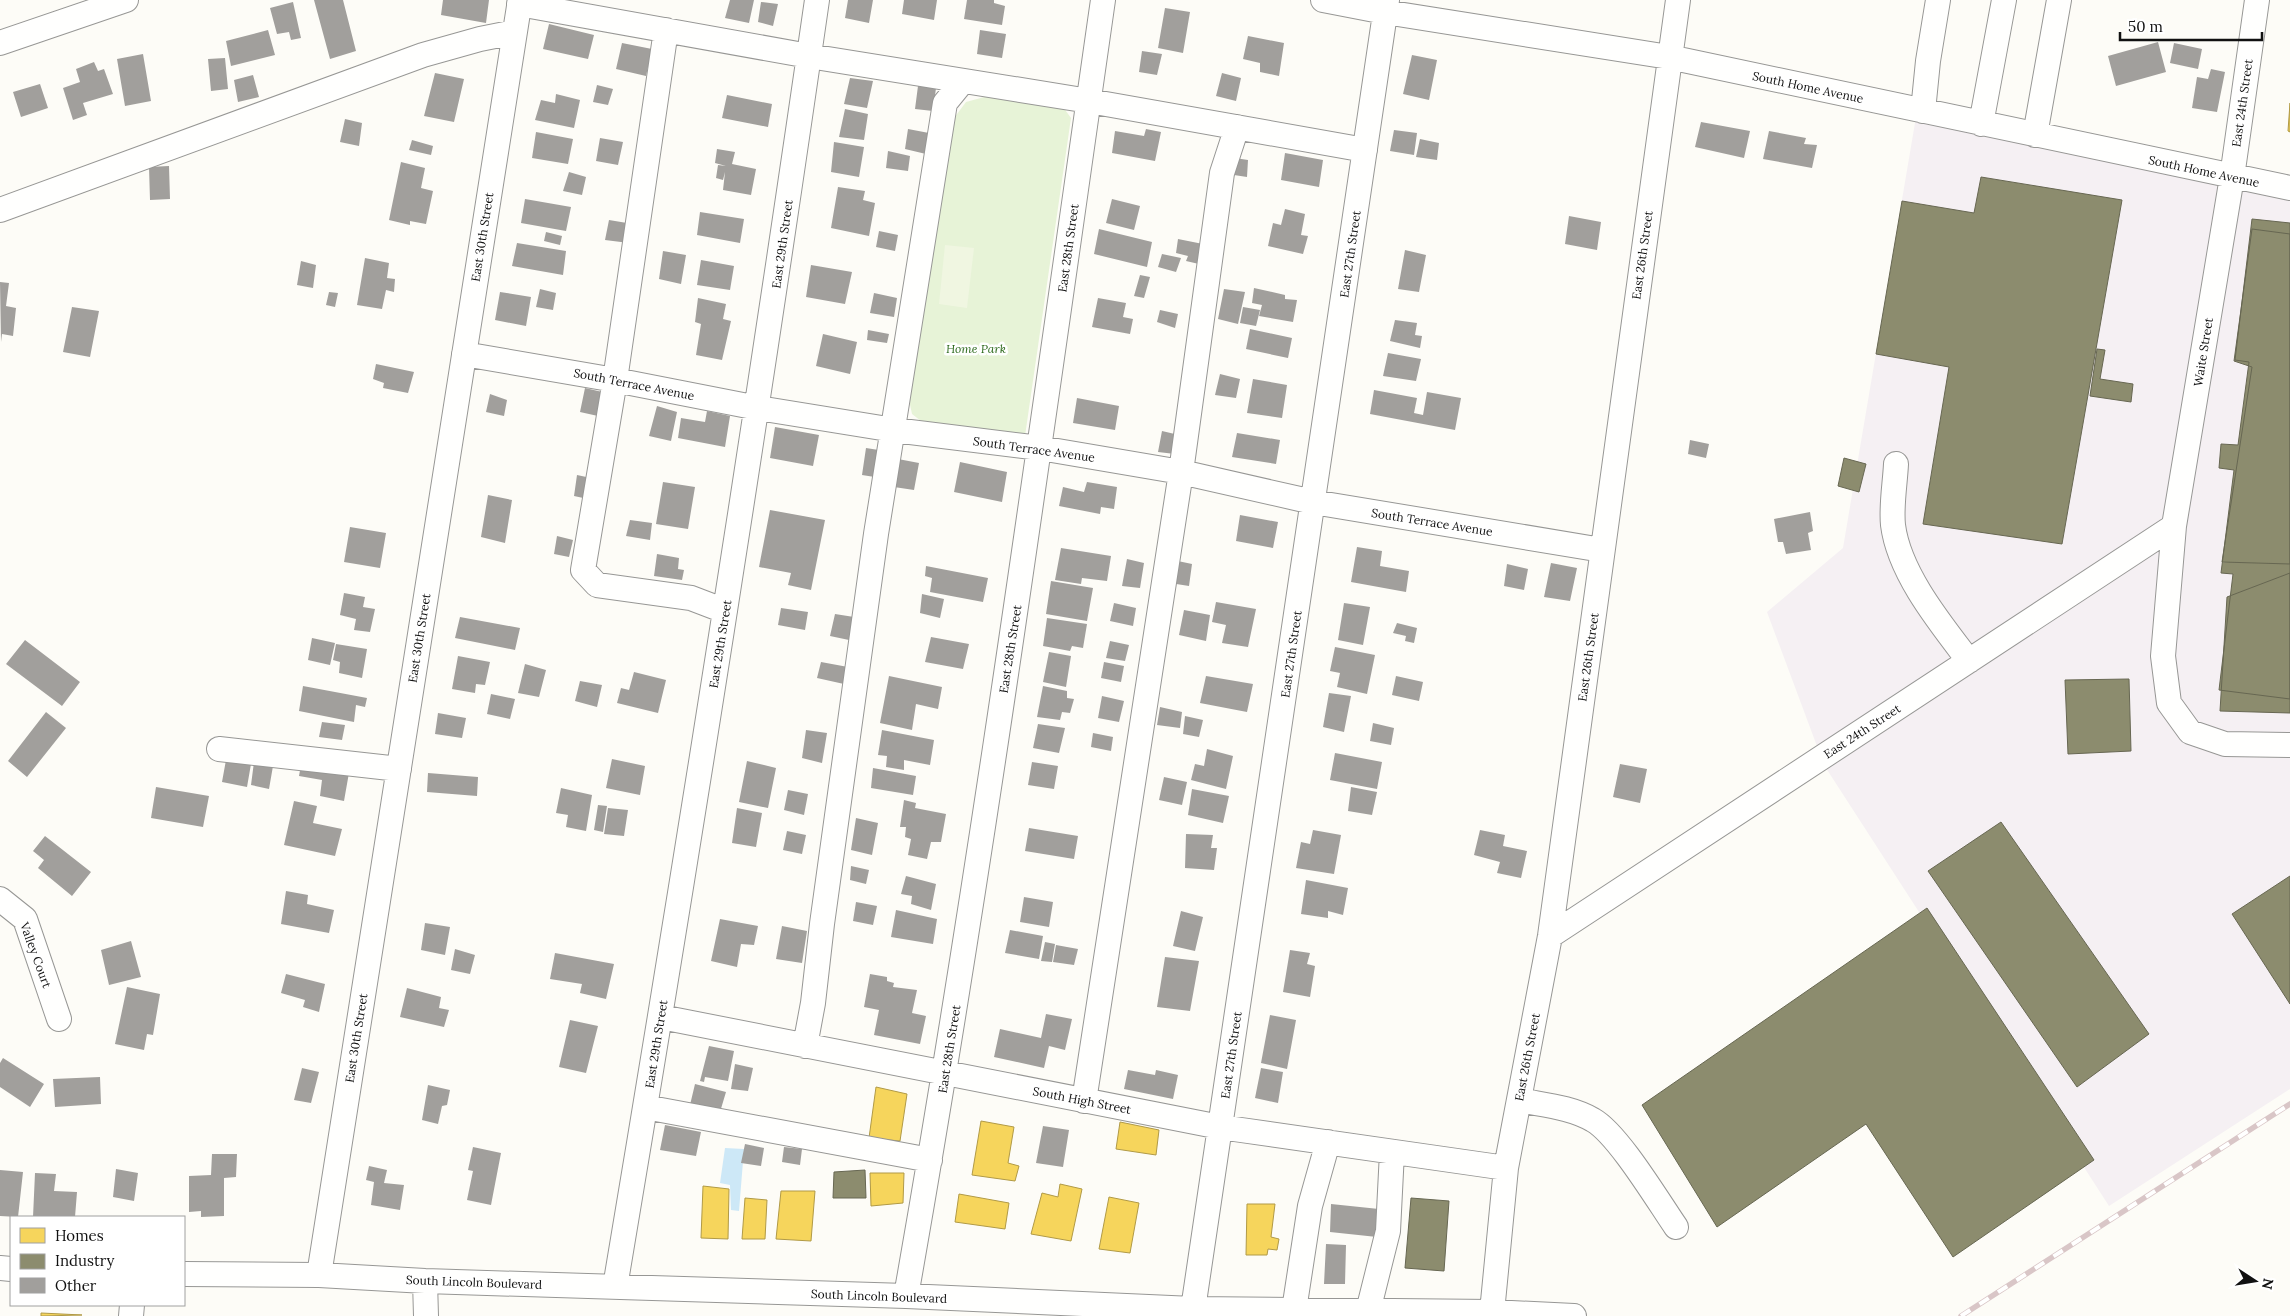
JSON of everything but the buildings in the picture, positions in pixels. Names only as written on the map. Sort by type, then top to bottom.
[{"type":"street","points":[[0,43],[126,0]]},
{"type":"street","name":"East 29th Street","points":[[615,1287],[661,1017],[758,408],[817,0]]},
{"type":"street","name":"East 28th Street","points":[[906,1296],[945,1074],[1040,448],[1103,0]]},
{"type":"street","name":"South Home Avenue","points":[[1323,0],[1386,6],[1669,57],[2290,188]]},
{"type":"street","name":"East 26th Street","points":[[1492,1312],[1506,1168],[1550,936],[1678,0]]},
{"type":"street","points":[[1923,111],[1928,61],[1938,0]]},
{"type":"street","points":[[1981,124],[2004,0]]},
{"type":"street","points":[[2035,135],[2059,0]]},
{"type":"street","name":"East 24th Street","points":[[2232,177],[2257,0]]},
{"type":"street","points":[[519,2],[809,56],[1089,101],[1365,150]]},
{"type":"street","name":"East 30th Street","points":[[319,1275],[519,2]]},
{"type":"street","name":"East 27th Street","points":[[1193,1309],[1386,6]]},
{"type":"street","points":[[666,30],[615,380],[583,570],[597,584],[691,598],[725,611]]},
{"type":"street","points":[[0,210],[423,55],[480,39],[515,32]]},
{"type":"street","points":[[805,1046],[813,1003],[822,924],[876,534],[945,103],[963,81]]},
{"type":"street","points":[[1084,1101],[1181,472],[1222,173],[1237,127]]},
{"type":"street","name":"Waite Street","points":[[2232,177],[2174,526],[2163,656],[2169,703],[2190,732],[2225,744],[2290,745]]},
{"type":"street","name":"South Terrace Avenue","points":[[464,354],[615,380],[758,408],[894,430],[1040,448],[1181,472],[1313,502],[1602,550]]},
{"type":"street","points":[[1896,464],[1893,525],[1906,568],[1935,616],[1968,661]]},
{"type":"street","name":"East 24th Street","points":[[1550,936],[2174,526]]},
{"type":"street","points":[[219,749],[399,770]]},
{"type":"street","name":"Valley Court","points":[[0,899],[24,919],[59,1019]]},
{"type":"street","name":"South High Street","points":[[661,1017],[1220,1127],[1506,1168]]},
{"type":"street","points":[[1519,1100],[1576,1112],[1594,1120],[1611,1134],[1676,1227]]},
{"type":"street","points":[[645,1107],[930,1160]]},
{"type":"street","points":[[1294,1310],[1310,1206],[1328,1142]]},
{"type":"street","points":[[1368,1310],[1388,1231],[1392,1152]]},
{"type":"street","name":"South Lincoln Boulevard","points":[[185,1274],[319,1275],[424,1281],[906,1296],[1059,1309],[1368,1310],[1408,1314],[1492,1312],[1574,1316]]},
{"type":"street","points":[[424,1281],[426,1316]]},
{"type":"shaded area","points":[[1916,117],[2290,195],[2290,1089],[2109,1206],[1824,765],[1767,612],[1843,548]]},
{"type":"green space","name":"Home Park","points":[[988,96],[1063,107],[1071,118],[1025,436],[921,421],[912,414],[909,400],[951,122],[966,102]]},
{"type":"green space","points":[[945,245],[974,248],[967,308],[939,304]]},
{"type":"water","points":[[725,1148],[744,1149],[739,1211],[731,1210],[730,1185],[720,1183]]},
{"type":"railway","points":[[1961,1316],[2290,1104]]}]
